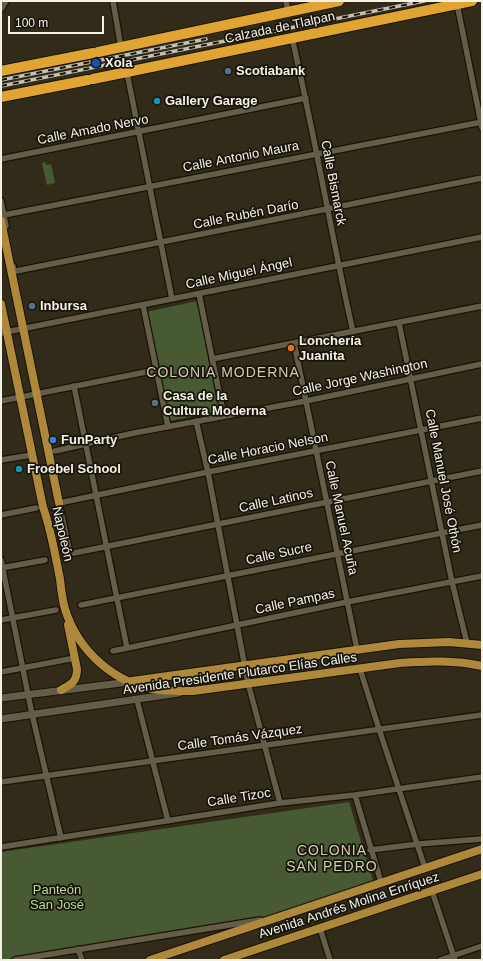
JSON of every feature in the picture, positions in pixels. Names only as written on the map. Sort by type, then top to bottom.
[{"type":"highway","name":"Calzada de Tlalpan","points":[[1,71],[121,48],[287,6],[339,1]]},
{"type":"highway","name":"Calzada de Tlalpan","points":[[1,97],[127,73],[472,1]]},
{"type":"main road","name":"Napoleón","points":[[2,218],[59,503]]},
{"type":"main road","name":"Napoleón","points":[[1,304],[3,332],[21,397],[43,507],[50,527],[65,609],[77,636],[92,656],[115,674],[129,682],[160,690],[193,691]]},
{"type":"main road","points":[[61,690],[71,684],[77,676],[75,658],[65,609]]},
{"type":"main road","name":"Avenida Presidente Plutarco Elías Calles","points":[[1,698],[129,682],[399,644],[426,642],[482,645]]},
{"type":"main road","name":"Avenida Presidente Plutarco Elías Calles","points":[[1,719],[248,683],[430,661],[457,662],[481,668]]},
{"type":"main road","name":"Avenida Andrés Molina Enríquez","points":[[150,960],[482,849]]},
{"type":"main road","name":"Avenida Andrés Molina Enríquez","points":[[224,960],[482,874]]},
{"type":"street","points":[[1,9],[6,1]]},
{"type":"street","points":[[113,1],[121,48]]},
{"type":"street","points":[[457,4],[482,124]]},
{"type":"street","name":"Calle Bismarck","points":[[292,38],[306,98],[338,265],[353,332]]},
{"type":"street","points":[[127,73],[172,299]]},
{"type":"street","name":"Calle Amado Nervo","points":[[1,159],[306,98]]},
{"type":"street","name":"Calle Antonio Maura","points":[[2,218],[317,153],[482,124]]},
{"type":"street","name":"Calle Rubén Darío","points":[[14,271],[482,178]]},
{"type":"street","name":"Napoleón","points":[[1,201],[2,218],[14,271]]},
{"type":"street","name":"Calle Miguel Ángel","points":[[3,332],[199,294],[482,236]]},
{"type":"street","points":[[199,294],[224,416]]},
{"type":"street","points":[[143,305],[168,427]]},
{"type":"street","points":[[212,359],[482,306]]},
{"type":"street","name":"Calle Manuel José Othón","points":[[399,323],[422,429],[452,582],[467,643]]},
{"type":"street","name":"Calle Manuel Acuña","points":[[294,343],[357,649]]},
{"type":"street","name":"Calle Jorge Washington","points":[[55,451],[196,421],[306,401],[482,364]]},
{"type":"street","points":[[1,401],[156,370]]},
{"type":"street","points":[[74,386],[128,648]]},
{"type":"street","name":"Calle Horacio Nelson","points":[[59,503],[316,450],[482,418]]},
{"type":"street","points":[[196,421],[208,472],[244,666],[280,803]]},
{"type":"street","points":[[1,460],[32,454]]},
{"type":"street","name":"Calle Latinos","points":[[72,553],[482,471]]},
{"type":"street","name":"Napoleón","points":[[59,503],[72,553]]},
{"type":"street","points":[[1,515],[36,508]]},
{"type":"street","name":"Calle Sucre","points":[[81,605],[482,525]]},
{"type":"street","points":[[1,560],[32,714],[61,838]]},
{"type":"street","points":[[2,568],[45,560]]},
{"type":"street","name":"Calle Pampas","points":[[113,651],[347,602],[482,576]]},
{"type":"street","points":[[1,620],[56,610]]},
{"type":"street","points":[[1,672],[75,658]]},
{"type":"street","points":[[360,669],[426,868]]},
{"type":"street","points":[[137,700],[168,821]]},
{"type":"street","name":"Calle Tomás Vázquez","points":[[1,782],[482,715]]},
{"type":"street","name":"Calle Tizoc","points":[[1,847],[280,803],[355,795],[482,777]]},
{"type":"street","points":[[355,795],[370,850],[381,882]]},
{"type":"street","points":[[370,850],[418,844],[482,839]]},
{"type":"street","points":[[432,891],[455,958]]},
{"type":"street","points":[[15,960],[279,917]]},
{"type":"street","points":[[320,928],[330,960]]},
{"type":"street","points":[[440,960],[455,958],[482,946]]},
{"type":"street","points":[[78,950],[82,960]]},
{"type":"green space","points":[[45,162],[46,165],[51,164],[55,183],[47,185],[42,163]]},
{"type":"green space","points":[[197,301],[220,411],[169,421],[146,312]]},
{"type":"green space","name":"Panteón San José","points":[[349,802],[373,881],[302,907],[268,917],[1,960],[1,852]]},
{"type":"railway","points":[[1,86],[424,1]]},
{"type":"railway","points":[[1,80],[206,39]]},
{"type":"place","name":"Xola","points":[[96,63]]},
{"type":"place","name":"Scotiabank","points":[[228,71]]},
{"type":"place","name":"Gallery Garage","points":[[157,101]]},
{"type":"place","name":"Inbursa","points":[[32,306]]},
{"type":"place","name":"Lonchería Juanita","points":[[291,348]]},
{"type":"place","name":"Casa de la Cultura Moderna","points":[[155,403]]},
{"type":"place","name":"FunParty","points":[[53,440]]},
{"type":"place","name":"Froebel School","points":[[19,469]]},
{"type":"district","name":"COLONIA MODERNA","points":[[223,373]]},
{"type":"district","name":"COLONIA SAN PEDRO","points":[[332,860]]}]
